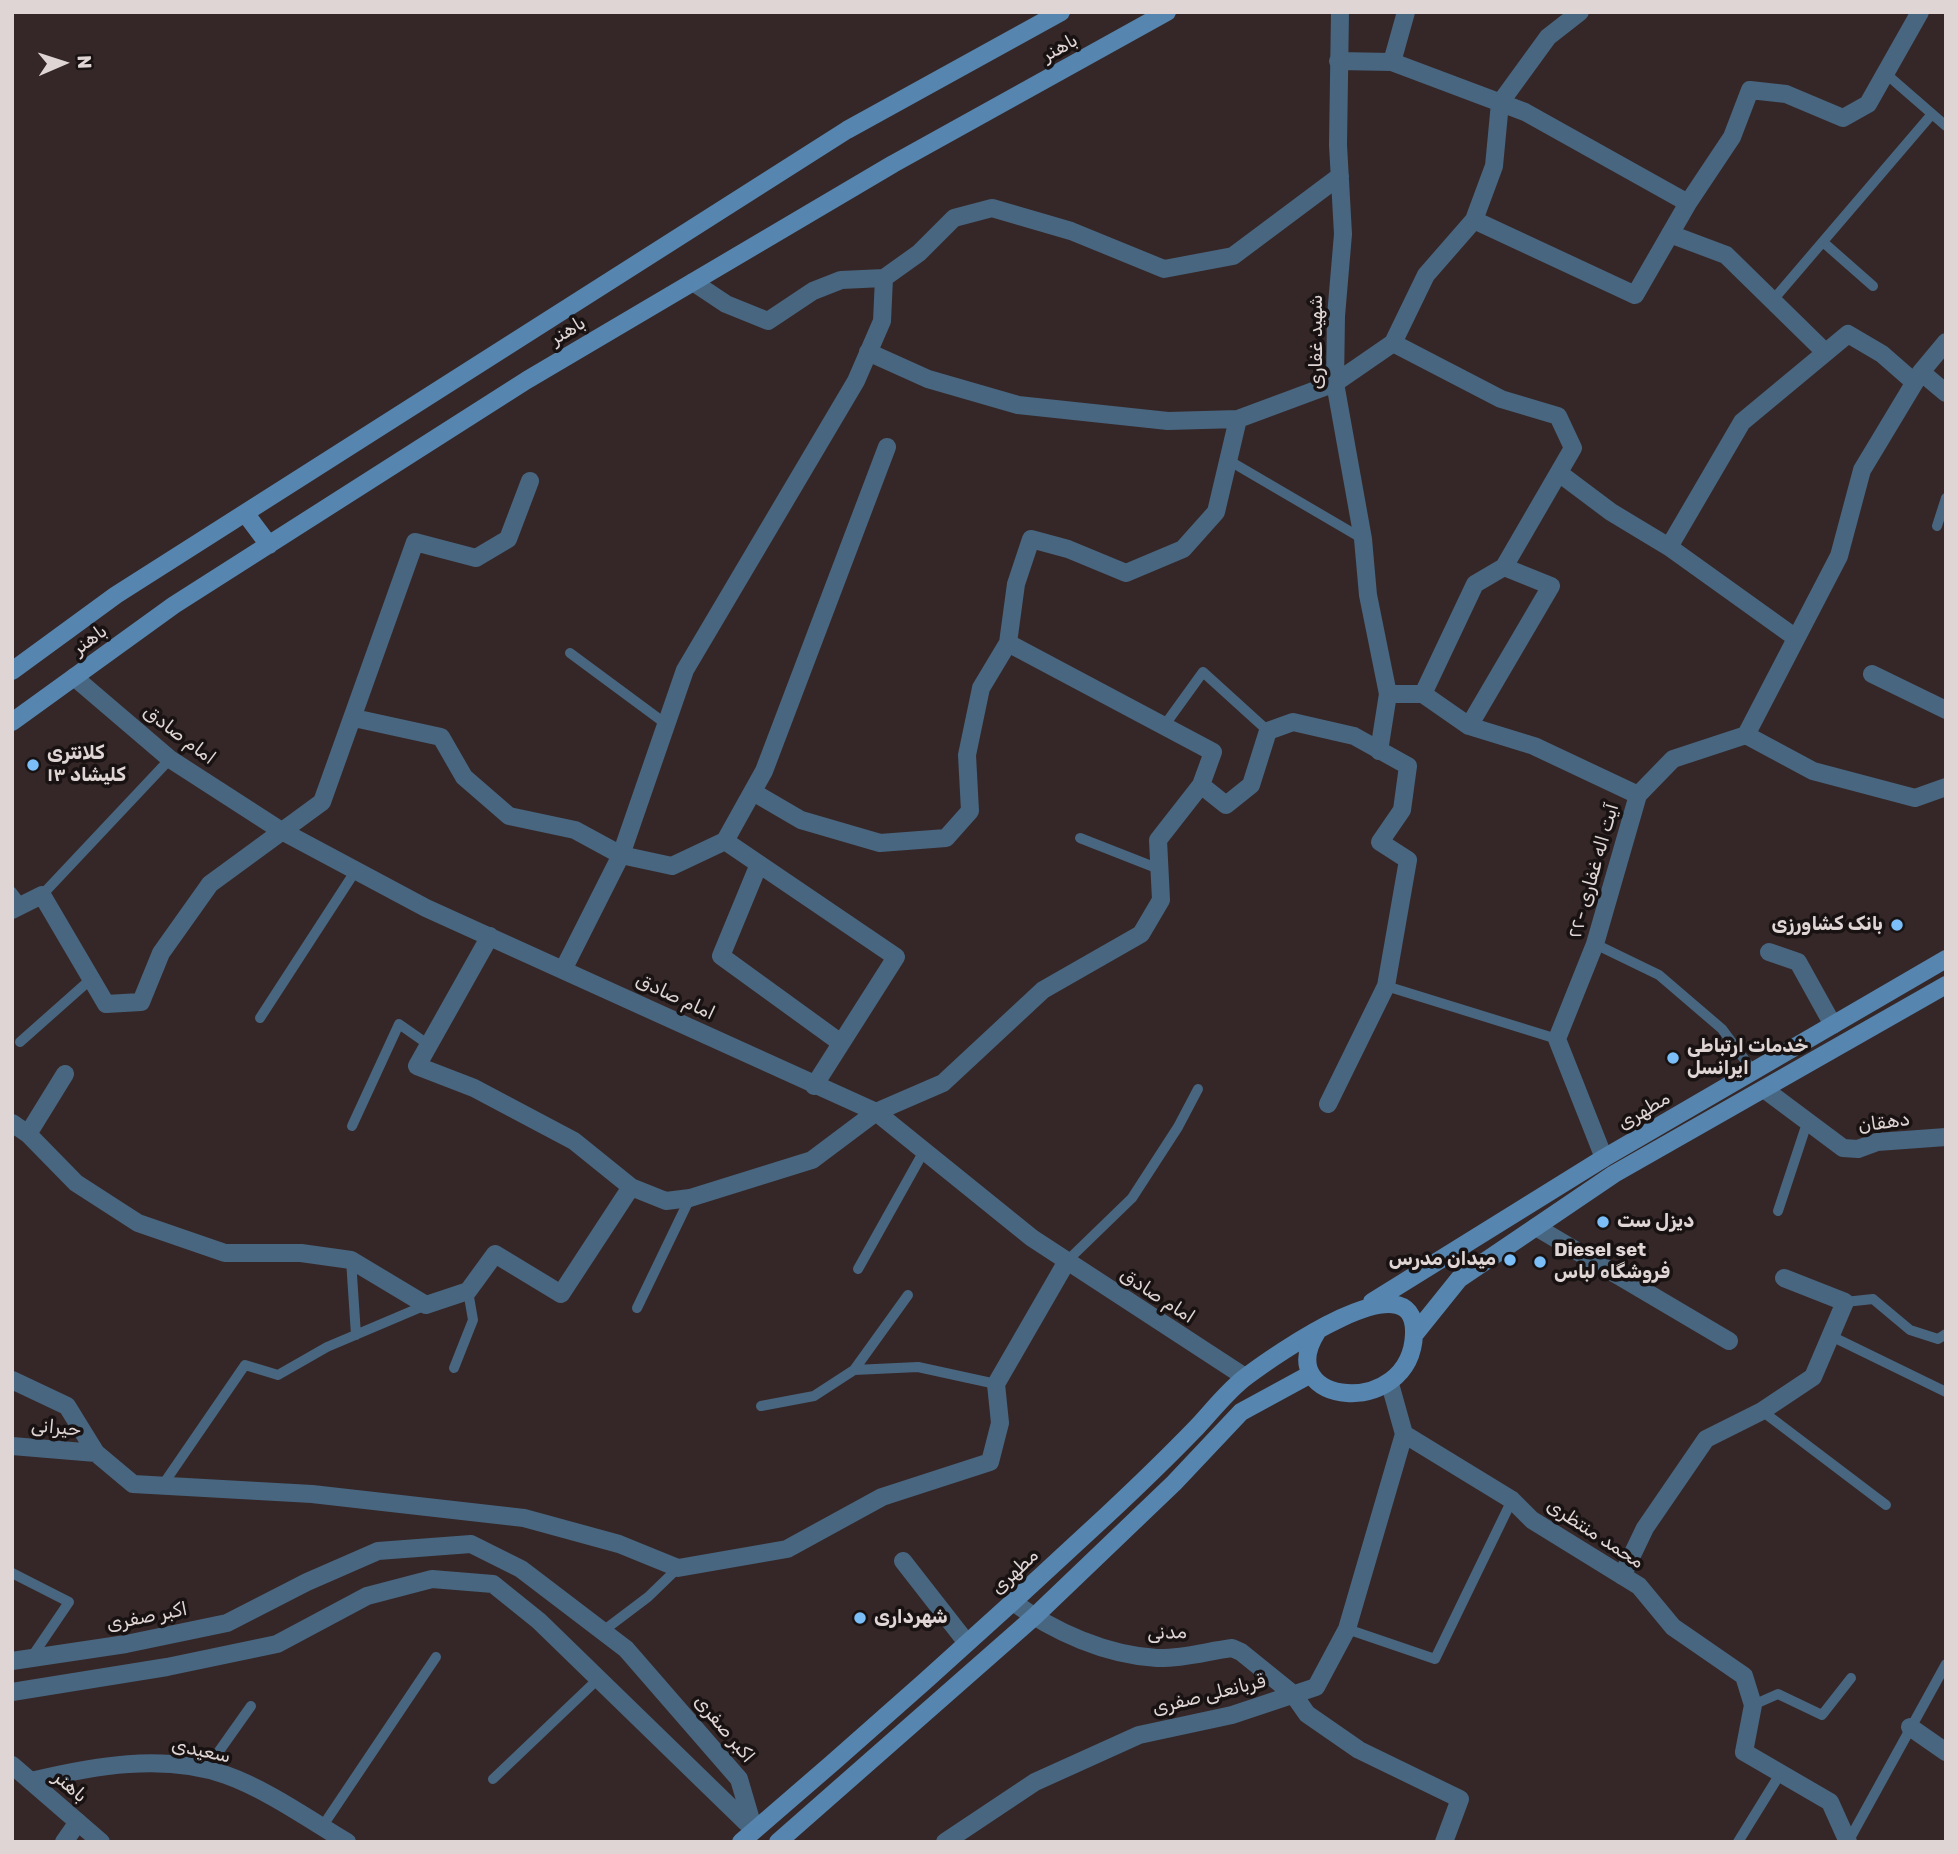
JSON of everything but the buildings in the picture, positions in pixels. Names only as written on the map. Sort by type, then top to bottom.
[{"type":"main road","name":"باهنر","points":[[12,671],[116,595],[847,130],[1061,12]]},
{"type":"main road","name":"باهنر","points":[[12,722],[174,605],[527,380],[893,164],[1167,12]]},
{"type":"main road","points":[[246,513],[269,545]]},
{"type":"main road","name":"مطهری","points":[[1368,1305],[1604,1158],[1946,959]]},
{"type":"main road","name":"مطهری","points":[[1414,1335],[1460,1279],[1614,1174],[1946,985]]},
{"type":"main road","points":[[1753,1071],[1764,1089]]},
{"type":"main road","points":[[1389,1302],[1405,1307],[1412,1319],[1414,1335],[1402,1373],[1390,1384],[1349,1392],[1327,1389],[1309,1375],[1305,1361],[1307,1347],[1317,1332],[1368,1305],[1389,1302]]},
{"type":"main road","name":"مطهری","points":[[753,1838],[1134,1489],[1245,1377],[1317,1332]]},
{"type":"main road","points":[[778,1842],[1034,1617],[1174,1483],[1241,1412],[1309,1375]]},
{"type":"main road","points":[[1245,1377],[1260,1379],[1266,1393],[1263,1400]]},
{"type":"street","name":"شهید غفاری","points":[[1339,12],[1339,176],[1343,234],[1336,316],[1335,383],[1363,539],[1367,595],[1388,694],[1379,751]]},
{"type":"street","points":[[1392,62],[1406,12]]},
{"type":"street","points":[[868,352],[928,379],[1018,405],[1168,421],[1238,419],[1335,383],[1393,343],[1426,275],[1474,220],[1494,166],[1500,103],[1548,37],[1580,12]]},
{"type":"street","points":[[1474,220],[1635,295],[1688,203],[1732,137],[1749,90],[1786,94],[1843,118],[1868,104],[1920,12]]},
{"type":"street","points":[[1338,61],[1392,62],[1525,112],[1688,203]]},
{"type":"street","points":[[693,282],[726,304],[768,321],[813,291],[841,280],[884,278],[919,253],[954,218],[992,208],[1071,231],[1164,269],[1233,256],[1339,176]]},
{"type":"street","points":[[1670,234],[1726,255],[1824,351]]},
{"type":"street","points":[[563,970],[621,855],[685,670],[856,381],[882,321],[884,278]]},
{"type":"street","points":[[1669,547],[1742,422],[1796,380],[1824,351],[1848,334],[1946,393]]},
{"type":"street","points":[[1946,342],[1918,377],[1862,470],[1839,556],[1746,735],[1813,771],[1915,799],[1946,788]]},
{"type":"street","points":[[1393,343],[1500,400],[1558,416],[1573,448],[1504,567],[1475,584],[1423,694]]},
{"type":"street","points":[[752,792],[801,820],[880,843],[946,838],[970,811],[967,754],[981,688],[1008,643],[1016,584],[1031,539],[1068,549],[1126,573],[1183,549],[1216,512],[1238,419]]},
{"type":"street","points":[[354,718],[441,737],[464,777],[509,816],[575,830],[621,855],[672,866],[725,841],[764,771],[887,447]]},
{"type":"street","points":[[1559,473],[1611,513],[1669,547],[1796,638]]},
{"type":"street","points":[[16,902],[42,895],[106,1004],[141,1002],[161,953],[210,884],[322,802],[415,542],[476,558],[508,539],[530,481]]},
{"type":"street","points":[[1469,726],[1551,586],[1504,567]]},
{"type":"street","points":[[489,936],[417,1066],[474,1088],[574,1142],[631,1187],[666,1201],[690,1198],[811,1160],[876,1112],[943,1083],[1043,990],[1141,934],[1161,900],[1157,840],[1201,785],[1213,751],[1008,643]]},
{"type":"street","points":[[1872,674],[1946,710]]},
{"type":"street","name":"امام صادق","points":[[74,677],[170,760],[281,830],[489,936],[876,1112],[1032,1238],[1245,1377]]},
{"type":"street","points":[[1388,694],[1423,694],[1469,726],[1534,746],[1638,795]]},
{"type":"street","points":[[1201,785],[1226,806],[1251,785],[1268,731],[1293,722],[1353,736],[1408,766],[1402,810],[1380,842],[1408,860],[1386,986],[1328,1104]]},
{"type":"street","name":"۲۲- آیت اله غفاری","points":[[1558,1039],[1595,944],[1638,795],[1673,758],[1746,735]]},
{"type":"street","points":[[725,841],[896,957],[814,1086]]},
{"type":"street","points":[[759,864],[721,956],[841,1043]]},
{"type":"street","points":[[1769,952],[1798,962],[1833,1025]]},
{"type":"street","points":[[1558,1039],[1604,1158]]},
{"type":"street","points":[[28,1134],[65,1074]]},
{"type":"street","name":"دهقان","points":[[1764,1089],[1843,1149],[1858,1149],[1877,1142],[1946,1137]]},
{"type":"street","points":[[12,1123],[28,1134],[76,1183],[138,1223],[225,1253],[301,1253],[351,1260],[426,1305],[468,1291],[495,1254],[561,1294],[631,1187]]},
{"type":"street","points":[[1536,1227],[1729,1341]]},
{"type":"street","points":[[12,1380],[66,1406],[96,1453],[133,1484],[312,1494],[524,1518],[619,1544],[678,1568],[788,1549],[882,1497],[990,1462],[1000,1423],[996,1384],[1067,1261]]},
{"type":"street","points":[[1622,1576],[1644,1528],[1706,1439],[1762,1411],[1813,1377],[1845,1302],[1784,1278]]},
{"type":"street","points":[[1390,1384],[1404,1434]]},
{"type":"street","name":"محمد منتظری","points":[[1404,1434],[1512,1500],[1532,1520],[1639,1586],[1674,1627],[1744,1676],[1753,1705]]},
{"type":"street","name":"قربانعلی صفری","points":[[945,1842],[1035,1782],[1139,1735],[1233,1716],[1316,1687],[1346,1629],[1404,1434]]},
{"type":"street","name":"حیرانی","points":[[12,1446],[96,1453]]},
{"type":"street","name":"اکبر صفری","points":[[12,1661],[126,1644],[227,1623],[307,1582],[378,1551],[471,1544],[521,1569],[626,1649],[739,1779],[753,1838]]},
{"type":"street","points":[[903,1561],[967,1643]]},
{"type":"street","points":[[12,1692],[167,1667],[277,1644],[368,1596],[432,1579],[493,1584],[539,1620],[753,1838]]},
{"type":"street","name":"مدنی","points":[[1013,1602],[1073,1638],[1158,1658],[1232,1648],[1241,1652],[1293,1695],[1307,1714],[1359,1750],[1460,1799],[1444,1842]]},
{"type":"street","points":[[1753,1705],[1744,1752],[1830,1802],[1848,1842]]},
{"type":"street","points":[[1910,1727],[1946,1752]]},
{"type":"street","name":"سعیدی","points":[[31,1781],[82,1769],[165,1763],[225,1775],[347,1842]]},
{"type":"street","name":"باهنر","points":[[12,1765],[100,1842]]},
{"type":"street","points":[[64,1842],[78,1822]]},
{"type":"lane","points":[[1885,73],[1946,126]]},
{"type":"lane","points":[[1773,300],[1932,114]]},
{"type":"lane","points":[[1823,242],[1873,286]]},
{"type":"lane","points":[[1228,460],[1363,539]]},
{"type":"lane","points":[[1937,526],[1946,498]]},
{"type":"lane","points":[[570,653],[666,724]]},
{"type":"lane","points":[[1164,726],[1203,672],[1268,731]]},
{"type":"lane","points":[[42,895],[170,760]]},
{"type":"lane","points":[[1080,838],[1159,869]]},
{"type":"lane","points":[[260,1018],[356,870]]},
{"type":"lane","points":[[1595,944],[1659,975],[1722,1029],[1753,1071]]},
{"type":"lane","points":[[20,1042],[91,979]]},
{"type":"lane","points":[[1386,986],[1558,1039]]},
{"type":"lane","points":[[352,1126],[399,1024],[429,1045]]},
{"type":"lane","points":[[1067,1261],[1132,1198],[1178,1127],[1198,1089]]},
{"type":"lane","points":[[1778,1211],[1808,1120]]},
{"type":"lane","points":[[858,1269],[924,1151]]},
{"type":"lane","points":[[637,1308],[690,1198]]},
{"type":"lane","points":[[351,1260],[356,1335]]},
{"type":"lane","points":[[454,1368],[473,1320],[468,1291]]},
{"type":"lane","points":[[761,1406],[814,1396],[854,1370],[908,1295]]},
{"type":"lane","points":[[1845,1302],[1873,1299],[1910,1330],[1938,1339],[1946,1334]]},
{"type":"lane","points":[[162,1486],[245,1365],[278,1375],[327,1347],[426,1305]]},
{"type":"lane","points":[[1831,1336],[1946,1392]]},
{"type":"lane","points":[[854,1370],[918,1367],[996,1384]]},
{"type":"lane","points":[[1762,1411],[1886,1505]]},
{"type":"lane","points":[[1346,1629],[1435,1659],[1512,1500]]},
{"type":"lane","points":[[603,1631],[648,1597],[678,1568]]},
{"type":"lane","points":[[12,1573],[69,1602],[31,1658]]},
{"type":"lane","points":[[322,1827],[436,1657]]},
{"type":"lane","points":[[1848,1842],[1946,1664]]},
{"type":"lane","points":[[1753,1705],[1778,1694],[1822,1715],[1851,1678]]},
{"type":"lane","points":[[493,1779],[597,1680]]},
{"type":"lane","points":[[205,1771],[251,1706]]},
{"type":"lane","points":[[1738,1842],[1780,1774]]},
{"type":"place","name":"کلانتری ۱۳ کلیشاد","points":[[33,765]]},
{"type":"place","name":"بانک کشاورزی","points":[[1897,925]]},
{"type":"place","name":"خدمات ارتباطی ایرانسل","points":[[1673,1058]]},
{"type":"place","name":"دیزل ست","points":[[1603,1222]]},
{"type":"place","name":"میدان مدرس","points":[[1510,1260]]},
{"type":"place","name":"Diesel set فروشگاه لباس","points":[[1540,1262]]},
{"type":"place","name":"شهرداری","points":[[860,1618]]}]
